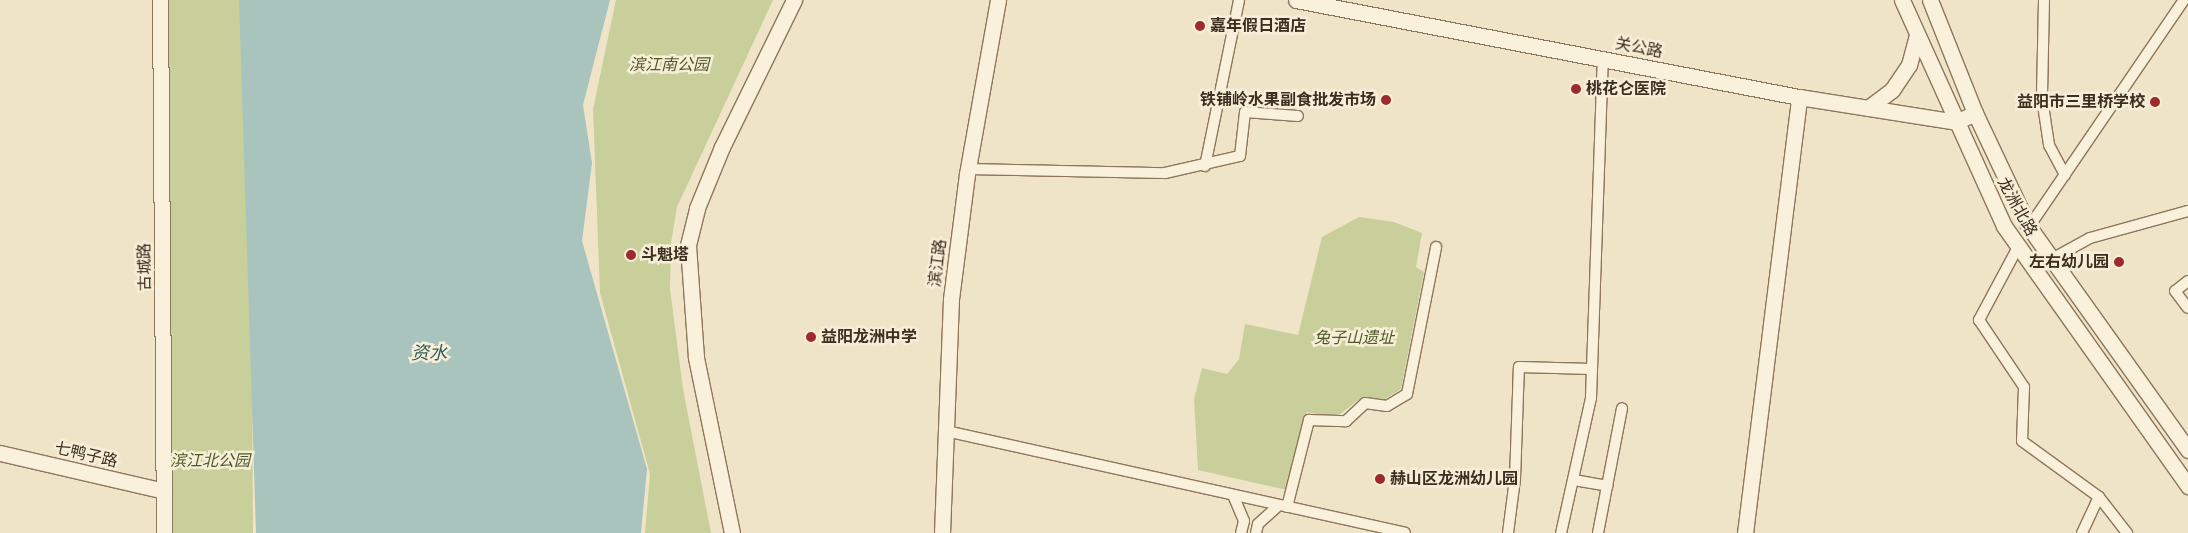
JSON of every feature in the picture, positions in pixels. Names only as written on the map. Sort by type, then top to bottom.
[{"type":"main road","name":"古城路","points":[[160,0],[164,533]]},
{"type":"main road","points":[[732,533],[696,357],[688,245],[697,208],[722,147],[794,0]]},
{"type":"main road","name":"滨江路","points":[[942,533],[951,299],[968,169],[998,0]]},
{"type":"main road","name":"关公路","points":[[1296,0],[1799,97],[1956,122]]},
{"type":"main road","name":"龙洲北路","points":[[1902,0],[2004,226],[2188,486]]},
{"type":"main road","name":"龙洲北路","points":[[1930,0],[1975,113],[2029,227],[2188,450]]},
{"type":"main road","points":[[1868,108],[1892,90],[1909,65],[1917,36]]},
{"type":"main road","points":[[1745,533],[1799,97]]},
{"type":"main road","points":[[1956,122],[1975,113]]},
{"type":"main road","name":"七鸭子路","points":[[0,453],[164,491]]},
{"type":"street","points":[[1205,166],[1239,0]]},
{"type":"street","points":[[2044,0],[2042,98],[2048,144],[2065,175]]},
{"type":"street","points":[[2029,227],[2184,0]]},
{"type":"street","points":[[1561,533],[1574,480],[1592,369],[1603,59]]},
{"type":"street","points":[[968,169],[1146,173],[1205,166],[1240,156],[1245,112],[1298,116]]},
{"type":"street","points":[[2052,259],[2090,238],[2188,211]]},
{"type":"street","points":[[1256,533],[1258,524],[1283,506],[1309,420],[1346,421],[1364,403],[1387,406],[1407,394],[1436,247]]},
{"type":"street","points":[[2018,247],[1979,320],[2024,387],[2022,442],[2099,497],[2126,533]]},
{"type":"street","points":[[2188,281],[2175,291],[2188,308]]},
{"type":"street","points":[[1508,533],[1515,479],[1519,367],[1592,369]]},
{"type":"street","points":[[1598,533],[1622,408]]},
{"type":"street","points":[[946,431],[1405,533]]},
{"type":"street","points":[[1574,480],[1607,486]]},
{"type":"street","points":[[1233,495],[1244,521],[1241,533]]},
{"type":"street","points":[[2082,533],[2098,507],[2099,497]]},
{"type":"green space","name":"滨江北公园","points":[[164,0],[243,0],[251,174],[253,533],[167,533]]},
{"type":"green space","name":"滨江南公园","points":[[616,0],[773,0],[677,207],[671,243],[670,289],[683,389],[711,533],[645,533],[650,474],[600,293],[593,109]]},
{"type":"green space","name":"兔子山遗址","points":[[1359,217],[1394,222],[1422,233],[1416,267],[1424,272],[1401,389],[1383,400],[1362,397],[1335,418],[1307,412],[1287,490],[1198,470],[1194,399],[1202,368],[1227,374],[1239,359],[1245,324],[1298,335],[1322,237]]},
{"type":"water","name":"资水","points":[[239,0],[610,0],[583,105],[592,163],[582,241],[647,469],[641,533],[256,533]]},
{"type":"place","name":"嘉年假日酒店","points":[[1200,26]]},
{"type":"place","name":"桃花仑医院","points":[[1576,89]]},
{"type":"place","name":"铁铺岭水果副食批发市场","points":[[1386,100]]},
{"type":"place","name":"益阳市三里桥学校","points":[[2155,102]]},
{"type":"place","name":"斗魁塔","points":[[631,255]]},
{"type":"place","name":"左右幼儿园","points":[[2119,262]]},
{"type":"place","name":"益阳龙洲中学","points":[[811,337]]},
{"type":"place","name":"赫山区龙洲幼儿园","points":[[1380,479]]}]
